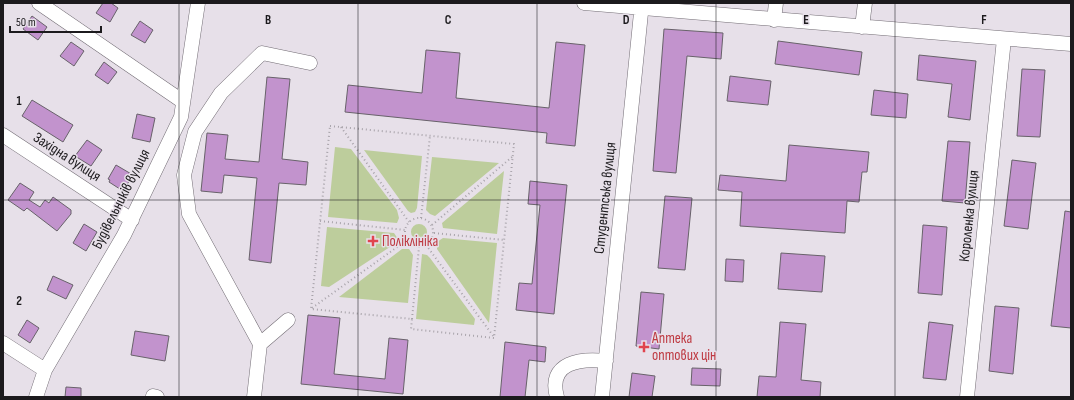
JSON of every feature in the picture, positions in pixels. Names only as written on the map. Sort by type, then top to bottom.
[{"type":"street","points":[[39,3],[182,101]]},
{"type":"street","name":"Будівельників вулиця","points":[[36,397],[46,370],[132,220],[180,116],[198,3]]},
{"type":"street","points":[[584,3],[642,6],[774,20],[1071,44]]},
{"type":"street","points":[[774,20],[776,3]]},
{"type":"street","points":[[862,27],[865,3]]},
{"type":"street","name":"Студентська вулиця","points":[[602,397],[642,6]]},
{"type":"street","name":"Короленка вулиця","points":[[967,397],[1004,39]]},
{"type":"street","points":[[254,397],[260,344],[189,214],[184,175],[195,132],[221,94],[262,54],[310,63]]},
{"type":"street","name":"Західна вулиця","points":[[3,135],[132,220]]},
{"type":"street","points":[[260,344],[288,320]]},
{"type":"street","points":[[3,343],[46,370]]},
{"type":"street","points":[[558,397],[555,382],[559,373],[565,367],[582,360],[606,361]]},
{"type":"path","points":[[311,309],[330,126],[514,144],[494,338]]},
{"type":"path","points":[[341,127],[409,222]]},
{"type":"path","points":[[421,218],[430,135]]},
{"type":"path","points":[[432,225],[512,157]]},
{"type":"path","points":[[421,218],[432,225],[434,233],[430,242],[419,247],[414,246],[407,240],[405,230],[409,222],[421,218]]},
{"type":"path","points":[[320,221],[405,230]]},
{"type":"path","points":[[434,233],[504,240]]},
{"type":"path","points":[[311,309],[407,240]]},
{"type":"path","points":[[426,245],[494,338]]},
{"type":"path","points":[[419,247],[410,329],[494,338]]},
{"type":"path","points":[[311,309],[412,319]]},
{"type":"green space","points":[[335,147],[351,149],[397,210],[399,218],[397,223],[328,217]]},
{"type":"green space","points":[[364,150],[422,156],[417,208],[415,212],[411,213],[408,211]]},
{"type":"green space","points":[[432,157],[499,163],[435,216],[426,210]]},
{"type":"green space","points":[[504,171],[497,234],[443,228],[442,223]]},
{"type":"green space","points":[[419,224],[425,226],[427,232],[425,238],[419,240],[413,238],[411,232],[413,226]]},
{"type":"green space","points":[[327,227],[394,233],[398,239],[396,243],[329,287],[321,286]]},
{"type":"green space","points":[[443,238],[497,243],[489,323],[437,249],[437,242]]},
{"type":"green space","points":[[402,249],[409,249],[413,255],[408,303],[339,297]]},
{"type":"green space","points":[[422,254],[427,255],[430,258],[475,319],[474,325],[416,319]]},
{"type":"building","points":[[103,3],[111,3],[118,8],[110,22],[96,13]]},
{"type":"building","points":[[32,16],[47,27],[38,40],[23,29]]},
{"type":"building","points":[[140,21],[153,30],[145,43],[131,35]]},
{"type":"building","points":[[664,29],[723,33],[721,59],[687,56],[676,173],[653,171]]},
{"type":"building","points":[[778,41],[862,52],[859,75],[775,64]]},
{"type":"building","points":[[71,42],[84,51],[74,66],[60,56]]},
{"type":"building","points":[[556,42],[585,45],[575,146],[546,143],[547,133],[345,112],[348,85],[422,93],[426,50],[460,53],[456,98],[549,108]]},
{"type":"building","points":[[919,55],[976,61],[970,120],[948,117],[952,84],[917,80]]},
{"type":"building","points":[[104,62],[117,72],[108,84],[95,75]]},
{"type":"building","points":[[1022,69],[1045,70],[1040,137],[1017,136]]},
{"type":"building","points":[[730,76],[771,81],[768,105],[727,101]]},
{"type":"building","points":[[267,77],[290,79],[282,159],[308,162],[306,185],[279,183],[271,263],[249,260],[257,178],[224,175],[222,193],[201,191],[207,133],[228,135],[225,159],[259,162]]},
{"type":"building","points":[[874,90],[908,94],[906,118],[871,115]]},
{"type":"building","points":[[32,100],[73,125],[63,142],[22,116]]},
{"type":"building","points":[[137,114],[155,118],[150,142],[132,138]]},
{"type":"building","points":[[87,140],[102,150],[91,166],[75,156]]},
{"type":"building","points":[[948,141],[970,142],[965,203],[942,201]]},
{"type":"building","points":[[789,145],[869,152],[867,172],[862,172],[859,202],[847,201],[845,233],[740,226],[742,192],[718,190],[720,175],[786,181]]},
{"type":"building","points":[[1012,160],[1036,163],[1028,229],[1004,226]]},
{"type":"building","points":[[116,165],[133,175],[123,191],[109,182],[110,180],[108,179]]},
{"type":"building","points":[[530,181],[567,185],[554,314],[516,310],[519,283],[532,284],[540,205],[528,204]]},
{"type":"building","points":[[20,183],[34,192],[29,200],[40,207],[45,200],[49,203],[53,197],[71,210],[71,214],[57,231],[27,208],[24,211],[8,200]]},
{"type":"building","points":[[665,196],[692,198],[685,270],[658,268]]},
{"type":"building","points":[[1065,211],[1071,212],[1071,328],[1051,326]]},
{"type":"building","points":[[84,224],[97,232],[86,251],[73,243]]},
{"type":"building","points":[[923,225],[947,227],[942,295],[918,293]]},
{"type":"building","points":[[781,253],[825,256],[822,292],[778,289]]},
{"type":"building","points":[[726,259],[744,260],[743,282],[725,281]]},
{"type":"building","points":[[53,276],[73,285],[66,299],[47,290]]},
{"type":"building","points":[[641,292],[664,294],[659,349],[636,346]]},
{"type":"building","points":[[995,306],[1019,308],[1013,374],[989,371]]},
{"type":"building","points":[[308,315],[340,318],[334,374],[385,379],[389,338],[408,340],[403,394],[301,384]]},
{"type":"building","points":[[27,320],[39,328],[30,343],[18,335]]},
{"type":"building","points":[[780,322],[806,324],[801,380],[821,382],[820,397],[757,397],[759,376],[776,377]]},
{"type":"building","points":[[929,322],[953,325],[946,380],[923,378]]},
{"type":"building","points":[[135,331],[169,336],[165,361],[131,355]]},
{"type":"building","points":[[505,342],[546,347],[545,362],[529,360],[525,397],[500,397]]},
{"type":"building","points":[[692,368],[721,369],[720,386],[691,385]]},
{"type":"building","points":[[632,373],[655,376],[652,397],[629,397]]},
{"type":"building","points":[[66,387],[81,388],[81,397],[65,397]]},
{"type":"place","name":"Поліклініка","points":[[373,241]]},
{"type":"place","name":"Аптека оптових цін","points":[[644,347]]}]
